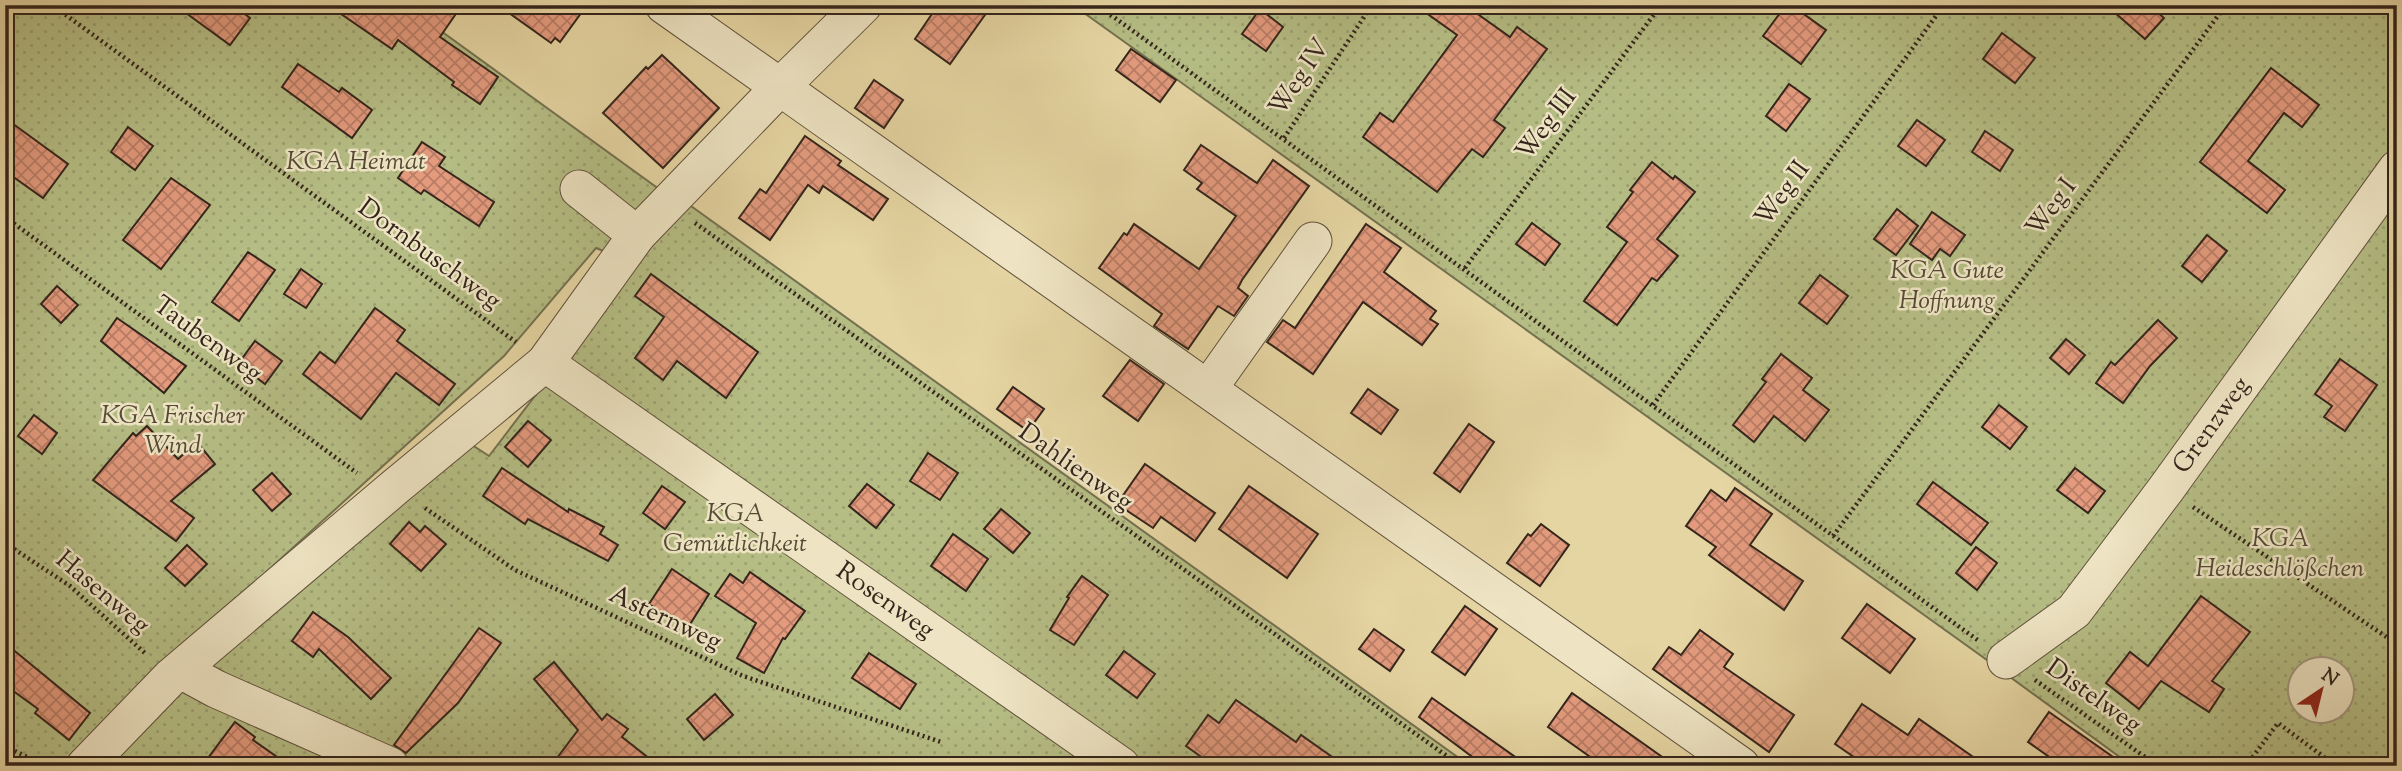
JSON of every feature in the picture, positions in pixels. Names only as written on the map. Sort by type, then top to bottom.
[{"type":"street","points":[[664,5],[1741,766]]},
{"type":"street","points":[[85,766],[176,673],[390,490],[545,363],[637,235],[666,202],[863,5]]},
{"type":"street","name":"Grenzweg","points":[[2006,660],[2074,611],[2166,489],[2397,169]]},
{"type":"street","points":[[579,189],[637,235]]},
{"type":"street","points":[[1208,389],[1313,241]]},
{"type":"street","name":"Rosenweg","points":[[545,363],[1121,766]]},
{"type":"street","points":[[176,673],[390,766]]},
{"type":"path","name":"Dornbuschweg","points":[[52,5],[545,363]]},
{"type":"path","name":"Distelweg","points":[[1097,5],[1833,536],[2158,766]]},
{"type":"path","name":"Weg IV","points":[[1284,138],[1372,5]]},
{"type":"path","name":"Weg III","points":[[1465,269],[1661,5]]},
{"type":"path","name":"Weg II","points":[[1653,405],[1944,5]]},
{"type":"path","name":"Weg I","points":[[1833,536],[2226,5]]},
{"type":"path","name":"Dahlienweg","points":[[666,202],[1461,766]]},
{"type":"path","name":"Taubenweg","points":[[5,217],[390,490]]},
{"type":"path","points":[[2166,489],[2397,644]]},
{"type":"path","name":"Asternweg","points":[[390,490],[515,570],[743,677],[941,742]]},
{"type":"path","name":"Hasenweg","points":[[5,543],[70,586],[176,673]]},
{"type":"path","points":[[2246,766],[2278,723],[2336,766]]},
{"type":"path","points":[[5,746],[45,766]]},
{"type":"green space","points":[[5,5],[405,5],[663,192],[613,255],[596,248],[504,356],[143,684],[60,766],[5,766]]},
{"type":"green space","name":"KGA Gute Hoffnung","points":[[1073,5],[2381,5],[2397,17],[2397,160],[2066,601],[1987,660]]},
{"type":"green space","name":"KGA Heideschlößchen","points":[[2397,186],[2397,766],[2132,766],[2006,674]]},
{"type":"green space","name":"KGA Gemütlichkeit","points":[[684,201],[1470,766],[101,766],[175,688],[469,443],[489,456]]},
{"type":"building","points":[[175,5],[233,5],[250,18],[230,45]]},
{"type":"building","points":[[328,5],[462,5],[440,37],[498,77],[480,104],[452,85],[454,82],[398,40],[392,49]]},
{"type":"building","points":[[498,5],[587,5],[560,42],[555,38],[551,43]]},
{"type":"building","points":[[938,5],[992,5],[950,64],[915,39]]},
{"type":"building","points":[[1415,5],[1465,5],[1510,37],[1517,27],[1547,49],[1494,120],[1505,128],[1483,157],[1472,149],[1437,192],[1363,137],[1380,113],[1393,122],[1457,35]]},
{"type":"building","points":[[1786,5],[1791,5],[1826,30],[1801,64],[1763,36]]},
{"type":"building","points":[[2106,5],[2149,5],[2164,18],[2145,39]]},
{"type":"building","points":[[1260,9],[1283,27],[1266,51],[1242,34]]},
{"type":"building","points":[[2002,33],[2035,58],[2015,83],[1983,59]]},
{"type":"building","points":[[1131,49],[1176,80],[1160,102],[1116,70]]},
{"type":"building","points":[[662,55],[719,108],[663,168],[603,113],[646,67],[648,69]]},
{"type":"building","points":[[298,64],[339,92],[342,88],[372,110],[352,138],[282,87]]},
{"type":"building","points":[[2271,68],[2319,105],[2302,127],[2284,113],[2248,161],[2285,190],[2267,213],[2200,162]]},
{"type":"building","points":[[874,80],[903,100],[884,128],[855,108]]},
{"type":"building","points":[[1789,84],[1810,99],[1786,131],[1766,116]]},
{"type":"building","points":[[5,118],[68,164],[43,198],[5,171]]},
{"type":"building","points":[[1917,120],[1945,140],[1926,166],[1898,146]]},
{"type":"building","points":[[128,127],[153,146],[135,170],[111,152]]},
{"type":"building","points":[[1985,131],[2013,150],[2000,171],[1972,152]]},
{"type":"building","points":[[805,136],[841,161],[838,165],[888,199],[873,220],[823,186],[819,193],[808,185],[770,240],[739,218],[760,189],[766,193]]},
{"type":"building","points":[[422,142],[445,157],[439,166],[494,202],[479,226],[424,190],[421,194],[398,178]]},
{"type":"building","points":[[1201,145],[1257,183],[1273,160],[1309,186],[1242,280],[1238,288],[1248,296],[1234,316],[1218,306],[1188,349],[1154,326],[1162,314],[1099,268],[1124,233],[1127,235],[1134,224],[1199,269],[1236,216],[1197,189],[1202,183],[1184,170]]},
{"type":"building","points":[[1652,162],[1695,192],[1657,239],[1678,256],[1657,281],[1652,278],[1617,325],[1584,301],[1627,242],[1607,227],[1633,192],[1630,190]]},
{"type":"building","points":[[171,178],[210,205],[161,269],[123,240]]},
{"type":"building","points":[[1897,209],[1918,226],[1896,255],[1874,239]]},
{"type":"building","points":[[1932,212],[1965,235],[1950,256],[1940,249],[1932,260],[1910,244]]},
{"type":"building","points":[[1532,223],[1560,244],[1545,265],[1516,244]]},
{"type":"building","points":[[1366,224],[1401,248],[1384,272],[1436,311],[1430,319],[1438,324],[1422,345],[1363,302],[1313,374],[1267,342],[1283,320],[1295,328]]},
{"type":"building","points":[[2207,235],[2227,251],[2202,282],[2182,266]]},
{"type":"building","points":[[248,252],[275,270],[239,321],[212,302]]},
{"type":"building","points":[[301,269],[322,284],[306,308],[284,294]]},
{"type":"building","points":[[651,274],[758,352],[726,398],[677,361],[663,380],[635,358],[664,317],[635,296]]},
{"type":"building","points":[[1820,275],[1848,296],[1827,324],[1799,303]]},
{"type":"building","points":[[57,286],[78,305],[61,323],[41,304]]},
{"type":"building","points":[[375,308],[405,330],[397,341],[455,384],[439,405],[396,373],[361,419],[303,374],[320,352],[335,363]]},
{"type":"building","points":[[117,318],[186,366],[164,393],[101,341]]},
{"type":"building","points":[[2158,320],[2177,338],[2150,366],[2123,403],[2096,383],[2111,362],[2115,365]]},
{"type":"building","points":[[2066,339],[2085,355],[2069,374],[2050,358]]},
{"type":"building","points":[[255,341],[282,361],[265,384],[238,364]]},
{"type":"building","points":[[1781,354],[1812,378],[1803,390],[1829,410],[1805,441],[1774,416],[1754,442],[1733,425],[1766,382],[1762,379]]},
{"type":"building","points":[[2340,359],[2377,385],[2345,431],[2324,417],[2332,406],[2315,394]]},
{"type":"building","points":[[1130,360],[1164,384],[1138,421],[1103,396]]},
{"type":"building","points":[[1013,387],[1044,409],[1028,431],[997,409]]},
{"type":"building","points":[[1368,389],[1398,410],[1381,434],[1351,413]]},
{"type":"building","points":[[1999,405],[2027,427],[2010,449],[1982,427]]},
{"type":"building","points":[[34,415],[57,433],[42,454],[18,436]]},
{"type":"building","points":[[528,421],[551,440],[528,467],[505,447]]},
{"type":"building","points":[[1469,424],[1494,442],[1460,492],[1434,473]]},
{"type":"building","points":[[147,426],[178,459],[197,442],[215,464],[171,501],[194,518],[176,541],[93,480],[133,433],[136,436]]},
{"type":"building","points":[[928,453],[958,473],[940,500],[910,481]]},
{"type":"building","points":[[1145,464],[1215,513],[1195,541],[1161,517],[1153,528],[1117,504]]},
{"type":"building","points":[[502,468],[568,512],[569,509],[604,527],[600,534],[618,545],[608,561],[528,519],[525,524],[483,496]]},
{"type":"building","points":[[2075,468],[2105,491],[2088,513],[2057,490]]},
{"type":"building","points":[[272,473],[291,494],[272,511],[253,490]]},
{"type":"building","points":[[1933,482],[1988,523],[1971,545],[1917,504]]},
{"type":"building","points":[[867,484],[894,505],[876,528],[849,506]]},
{"type":"building","points":[[662,486],[685,502],[665,529],[643,513]]},
{"type":"building","points":[[1249,486],[1318,534],[1287,578],[1219,529]]},
{"type":"building","points":[[1735,488],[1772,514],[1750,545],[1803,581],[1784,610],[1709,555],[1716,547],[1686,526],[1711,490],[1726,501]]},
{"type":"building","points":[[1001,509],[1030,533],[1013,553],[984,529]]},
{"type":"building","points":[[409,522],[420,532],[425,526],[446,544],[421,571],[390,544]]},
{"type":"building","points":[[1541,524],[1569,545],[1540,586],[1507,563],[1528,534],[1531,536]]},
{"type":"building","points":[[953,534],[988,559],[966,591],[931,566]]},
{"type":"building","points":[[187,545],[207,564],[185,586],[165,568]]},
{"type":"building","points":[[1976,547],[1997,563],[1977,590],[1956,573]]},
{"type":"building","points":[[672,569],[709,594],[687,629],[649,604]]},
{"type":"building","points":[[750,572],[805,611],[785,639],[783,638],[764,673],[737,658],[756,623],[715,596],[730,574],[743,583]]},
{"type":"building","points":[[1082,576],[1108,595],[1074,645],[1050,630],[1069,598],[1067,597]]},
{"type":"building","points":[[2201,596],[2250,632],[2212,681],[2224,689],[2209,712],[2161,681],[2139,709],[2106,683],[2130,652],[2148,666]]},
{"type":"building","points":[[1867,604],[1915,639],[1890,673],[1842,638]]},
{"type":"building","points":[[1465,606],[1497,629],[1465,675],[1432,652]]},
{"type":"building","points":[[313,612],[348,637],[391,678],[371,699],[319,649],[313,657],[292,641]]},
{"type":"building","points":[[479,628],[501,643],[458,703],[406,753],[394,745]]},
{"type":"building","points":[[1374,629],[1404,650],[1390,671],[1359,649]]},
{"type":"building","points":[[1700,630],[1733,654],[1724,667],[1794,715],[1769,752],[1653,669],[1669,647],[1681,655]]},
{"type":"building","points":[[5,643],[90,713],[69,740],[35,713],[38,709],[5,685]]},
{"type":"building","points":[[1124,651],[1155,674],[1137,698],[1106,675]]},
{"type":"building","points":[[869,653],[916,684],[900,709],[852,678]]},
{"type":"building","points":[[554,662],[602,720],[607,714],[628,729],[622,737],[659,766],[551,766],[578,730],[534,679]]},
{"type":"building","points":[[1572,693],[1675,766],[1603,766],[1548,727]]},
{"type":"building","points":[[715,694],[733,715],[704,740],[687,719]]},
{"type":"building","points":[[1432,698],[1528,766],[1463,766],[1471,756],[1419,717]]},
{"type":"building","points":[[1236,700],[1296,742],[1301,735],[1345,766],[1214,766],[1186,746],[1208,715],[1219,723]]},
{"type":"building","points":[[1862,704],[1908,735],[1919,719],[1986,766],[1867,766],[1835,744]]},
{"type":"building","points":[[2049,712],[2126,766],[2062,766],[2028,742]]},
{"type":"building","points":[[235,722],[255,737],[253,740],[290,766],[202,766]]},
{"type":"park label","name":"KGA Heimat","points":[[356,162]]},
{"type":"park label","name":"KGA Frischer Wind","points":[[173,431]]}]
